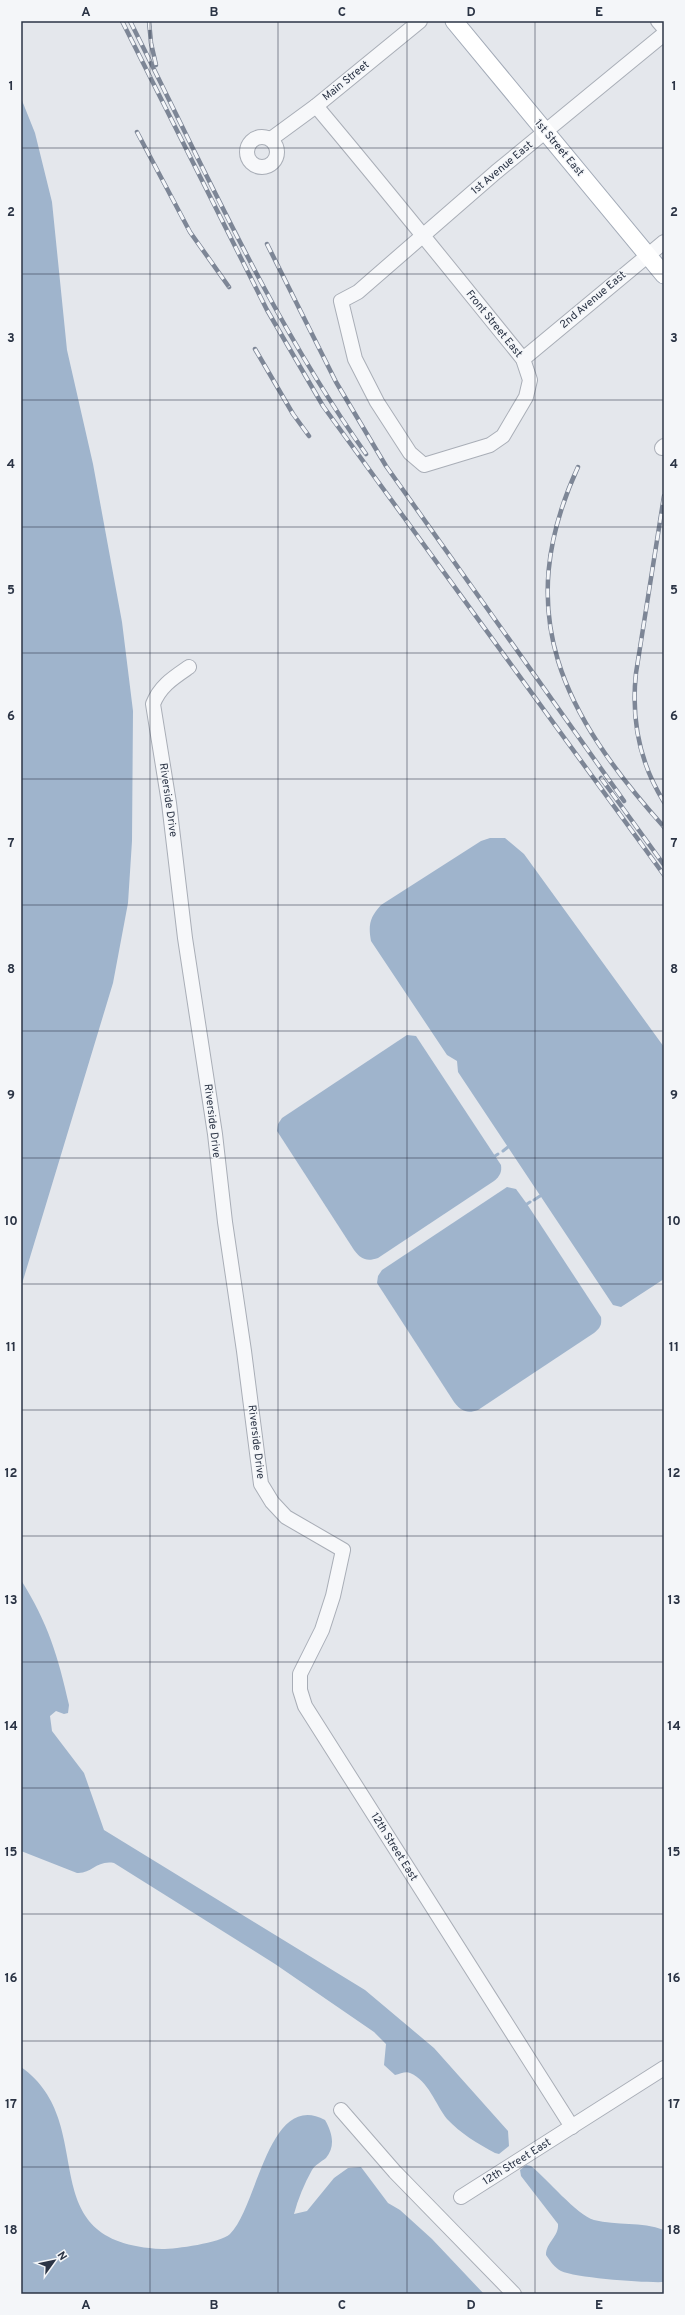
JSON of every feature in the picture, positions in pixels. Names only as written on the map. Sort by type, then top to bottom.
[{"type":"main road","name":"1st Street East","points":[[454,21],[664,275]]},
{"type":"street","name":"Main Street","points":[[271,139],[316,106],[420,21]]},
{"type":"street","points":[[658,21],[664,28]]},
{"type":"street","name":"1st Avenue East","points":[[341,301],[358,292],[545,132],[664,34]]},
{"type":"street","name":"Front Street East","points":[[316,106],[523,359],[530,380],[526,397],[503,436],[490,445],[424,465],[406,447],[377,402],[355,359],[341,301]]},
{"type":"street","name":"2nd Avenue East","points":[[523,359],[664,242]]},
{"type":"street","name":"Riverside Drive","points":[[189,667],[169,680],[158,692],[153,704],[169,803],[185,938],[215,1134],[224,1222],[244,1351],[261,1484],[272,1502],[286,1517],[343,1550]]},
{"type":"street","name":"12th Street East","points":[[343,1550],[333,1596],[322,1630],[300,1674],[300,1690],[305,1706],[572,2127]]},
{"type":"street","name":"12th Street East","points":[[461,2197],[664,2068]]},
{"type":"street","points":[[341,2110],[395,2172],[514,2294]]},
{"type":"water","points":[[21,98],[35,133],[52,202],[67,350],[93,464],[122,622],[133,711],[132,841],[128,903],[113,983],[21,1287]]},
{"type":"water","points":[[490,838],[505,838],[524,854],[664,1047],[664,1279],[621,1307],[613,1305],[458,1072],[457,1061],[447,1055],[371,941],[370,926],[372,917],[381,905],[481,841]]},
{"type":"water","points":[[407,1035],[416,1036],[501,1165],[501,1172],[494,1181],[378,1258],[367,1260],[359,1256],[354,1250],[277,1131],[278,1124],[282,1118]]},
{"type":"water","points":[[507,1187],[516,1189],[527,1204],[601,1317],[601,1324],[594,1333],[478,1410],[467,1412],[459,1408],[454,1402],[377,1283],[378,1276],[382,1270]]},
{"type":"water","points":[[21,1580],[38,1611],[51,1640],[61,1671],[69,1705],[68,1713],[64,1714],[56,1711],[50,1716],[52,1731],[84,1773],[104,1830],[365,1990],[434,2048],[508,2131],[509,2146],[499,2154],[495,2153],[463,2134],[447,2119],[422,2081],[408,2072],[395,2075],[384,2065],[386,2044],[374,2032],[275,1964],[114,1863],[103,1863],[82,1873],[77,1873],[21,1851]]},
{"type":"water","points":[[21,2067],[45,2091],[58,2119],[66,2148],[71,2178],[79,2204],[94,2226],[120,2242],[169,2249],[208,2243],[230,2234],[240,2220],[277,2136],[290,2121],[306,2115],[325,2120],[330,2129],[332,2144],[326,2158],[312,2170],[309,2175],[294,2214],[307,2211],[334,2178],[348,2168],[361,2167],[388,2203],[400,2210],[432,2239],[484,2294],[21,2294]]},
{"type":"water","points":[[526,2165],[531,2166],[587,2217],[603,2222],[647,2225],[664,2230],[664,2282],[595,2278],[569,2274],[557,2268],[546,2255],[548,2246],[557,2232],[558,2224],[521,2176],[520,2170]]},
{"type":"waterway","points":[[503,1151],[508,1147]]},
{"type":"waterway","points":[[534,1200],[540,1196]]},
{"type":"railway","points":[[122,21],[267,310],[323,406],[664,875]]},
{"type":"railway","points":[[130,21],[212,187],[269,297],[299,350],[366,454]]},
{"type":"railway","points":[[149,21],[151,43],[156,65]]},
{"type":"railway","points":[[137,132],[190,232],[229,287]]},
{"type":"railway","points":[[267,244],[336,382],[386,466],[624,801]]},
{"type":"railway","points":[[255,349],[293,414],[309,436]]},
{"type":"railway","points":[[578,467],[558,520],[549,570],[549,616],[558,660],[575,703],[599,744],[629,785],[664,827]]},
{"type":"railway","points":[[664,496],[636,673],[635,690],[636,723],[643,756],[655,787],[664,802]]},
{"type":"railway","points":[[601,778],[664,865]]}]
